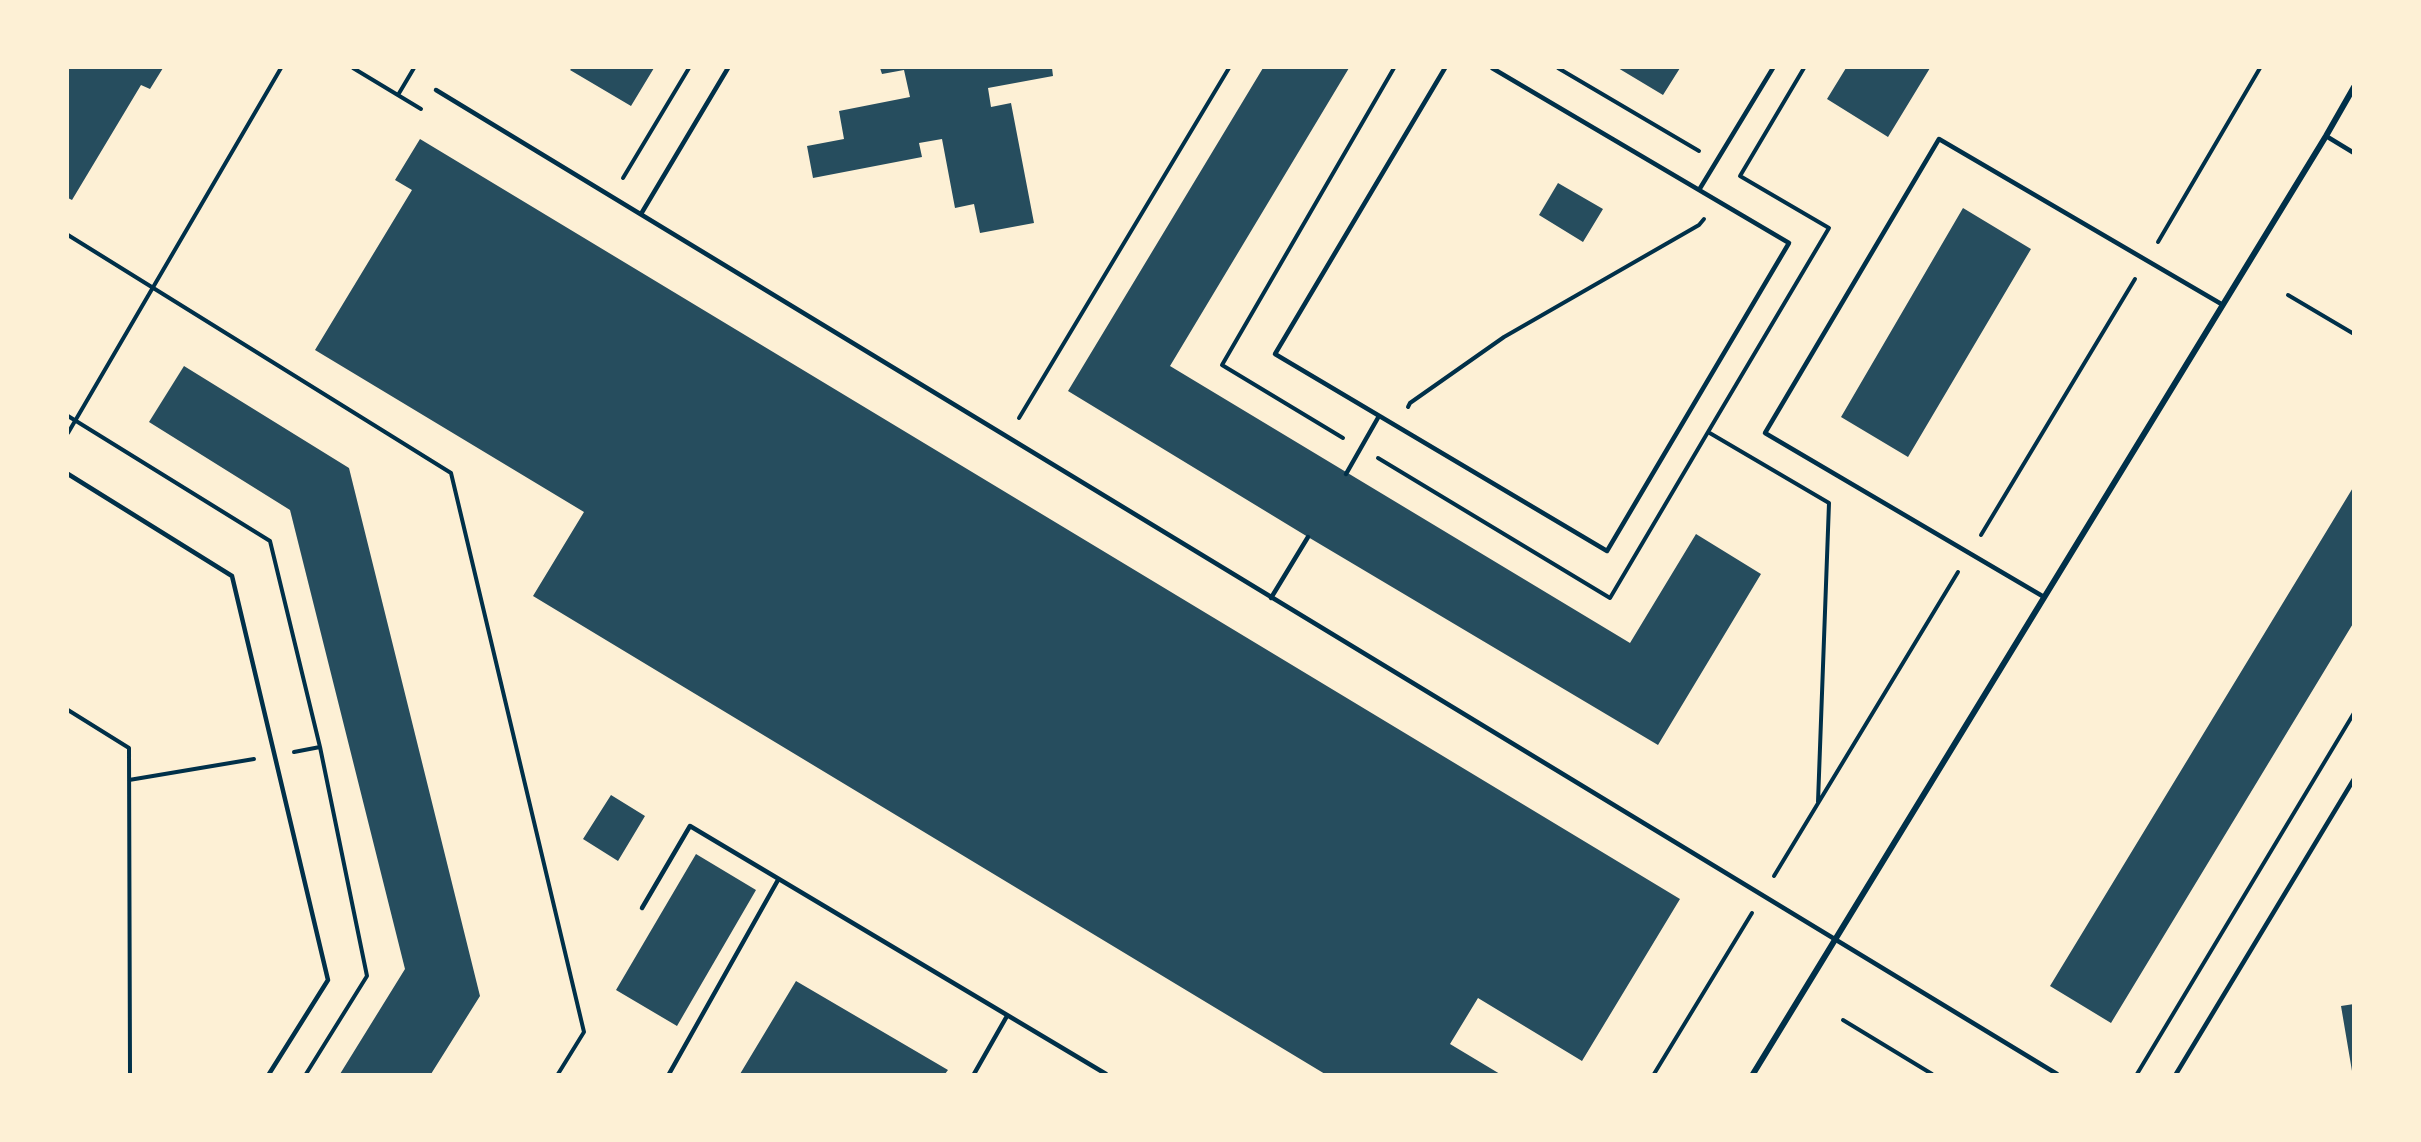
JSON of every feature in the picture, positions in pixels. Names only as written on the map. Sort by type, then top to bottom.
[{"type":"street","points":[[1753,1074],[2354,87]]},
{"type":"lane","points":[[641,214],[728,68]]},
{"type":"lane","points":[[1445,68],[1275,354],[1606,551],[1789,243],[1492,68]]},
{"type":"lane","points":[[1699,190],[1773,68]]},
{"type":"lane","points":[[436,90],[2057,1074]]},
{"type":"lane","points":[[2326,136],[2354,153]]},
{"type":"lane","points":[[2044,597],[1765,433],[1939,139],[2223,305]]},
{"type":"lane","points":[[1346,474],[1380,416]]},
{"type":"lane","points":[[68,474],[232,576],[328,980],[269,1074]]},
{"type":"lane","points":[[1271,598],[1308,537]]},
{"type":"lane","points":[[2176,1074],[2354,779]]},
{"type":"lane","points":[[642,908],[690,826],[1106,1074]]},
{"type":"lane","points":[[669,1074],[778,880]]},
{"type":"lane","points":[[974,1074],[1007,1016]]},
{"type":"path","points":[[68,433],[281,68]]},
{"type":"path","points":[[398,94],[414,68]]},
{"type":"path","points":[[612,197],[689,68]]},
{"type":"path","points":[[1008,437],[1229,68]]},
{"type":"path","points":[[1394,68],[1222,365],[1610,598],[1708,432]]},
{"type":"path","points":[[1372,466],[1410,403],[1504,337],[1700,225],[1740,176],[1558,68]]},
{"type":"path","points":[[68,235],[451,473],[584,1032],[558,1074]]},
{"type":"path","points":[[2288,295],[2354,334]]},
{"type":"path","points":[[68,710],[129,748],[130,1074]]},
{"type":"path","points":[[2137,1074],[2354,713]]},
{"type":"path","points":[[129,780],[320,747]]},
{"type":"path","points":[[1843,1020],[1932,1074]]},
{"type":"building","points":[[68,68],[163,68],[150,89],[141,85],[72,200],[68,198]]},
{"type":"building","points":[[572,68],[654,68],[631,106],[570,70]]},
{"type":"building","points":[[880,68],[1052,68],[1053,76],[988,88],[991,107],[1011,103],[1034,223],[980,233],[974,204],[955,208],[942,139],[919,143],[922,157],[813,178],[807,146],[844,139],[839,111],[910,97],[904,70],[882,74]]},
{"type":"building","points":[[1263,68],[1349,68],[1170,366],[1630,643],[1696,534],[1761,574],[1658,745],[1068,391]]},
{"type":"building","points":[[1618,68],[1680,68],[1663,95]]},
{"type":"building","points":[[1846,68],[1930,68],[1888,137],[1827,99]]},
{"type":"building","points":[[420,139],[1680,899],[1582,1061],[1478,998],[1450,1044],[1500,1074],[1325,1074],[533,596],[584,512],[315,350],[412,190],[395,180]]},
{"type":"building","points":[[1558,183],[1603,209],[1583,242],[1539,215]]},
{"type":"building","points":[[1963,208],[2031,249],[1908,457],[1841,417]]},
{"type":"building","points":[[184,366],[349,468],[480,996],[431,1074],[340,1074],[405,969],[290,510],[149,422]]},
{"type":"building","points":[[2354,486],[2354,622],[2111,1023],[2050,986]]},
{"type":"building","points":[[611,795],[645,816],[618,861],[583,839]]},
{"type":"building","points":[[696,854],[756,890],[677,1026],[616,990]]},
{"type":"building","points":[[796,981],[948,1070],[945,1074],[740,1074]]},
{"type":"building","points":[[2354,1004],[2354,1071],[2352,1071],[2341,1006]]}]
